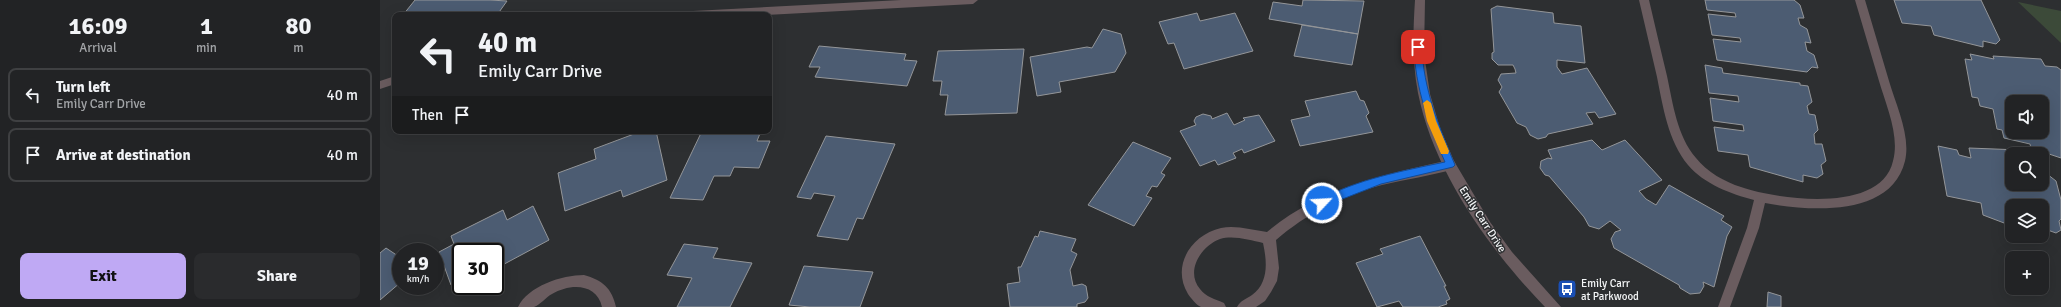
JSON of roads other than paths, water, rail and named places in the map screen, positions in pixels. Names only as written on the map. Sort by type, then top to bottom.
[{"type":"street","points":[[729,12],[826,4],[973,0]]},
{"type":"street","name":"Emily Carr Drive","points":[[1420,0],[1419,62],[1423,87],[1432,121],[1450,165],[1469,201],[1491,234],[1514,264],[1554,307]]},
{"type":"street","points":[[380,85],[392,81]]},
{"type":"street","points":[[1219,307],[1205,302],[1193,291],[1186,275],[1189,257],[1202,241],[1220,234],[1237,233],[1269,238],[1290,220],[1333,197],[1380,180],[1450,165]]},
{"type":"street","points":[[1244,307],[1262,296],[1270,279],[1274,263],[1269,238]]},
{"type":"street","points":[[525,307],[538,295],[559,284],[580,281],[598,285],[608,297],[609,307]]},
{"type":"lane","points":[[1644,0],[1672,120],[1682,144],[1692,162],[1723,184],[1761,197],[1810,204],[1848,201],[1867,195],[1884,187],[1895,174],[1899,161],[1899,142],[1895,119],[1860,0]]},
{"type":"lane","points":[[1724,307],[1753,228],[1761,197]]},
{"type":"place","name":"Emily Carr at Parkwood","points":[[1567,289]]}]
